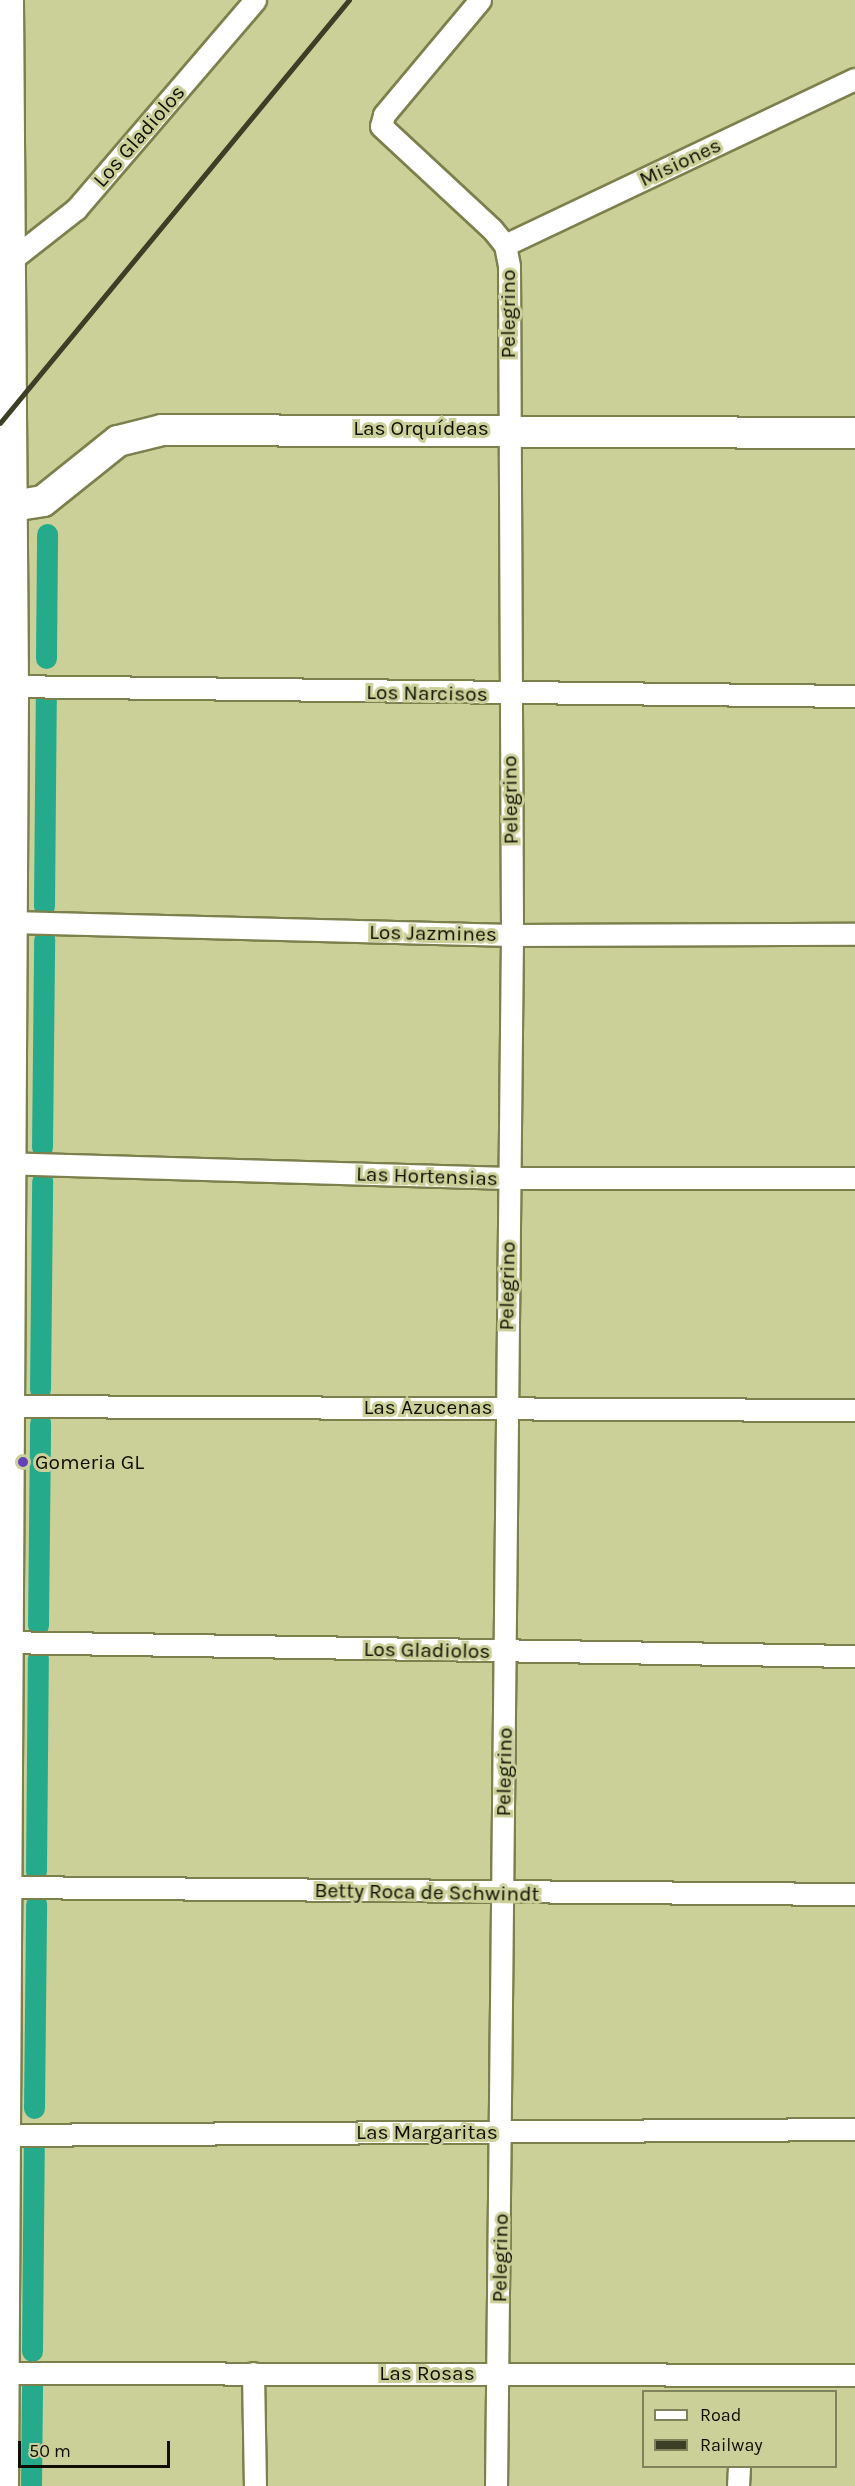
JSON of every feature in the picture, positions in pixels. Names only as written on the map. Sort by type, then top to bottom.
[{"type":"main road","points":[[3,2486],[4,1164],[11,922],[6,685],[12,506],[6,429],[11,260],[4,33],[8,0]]},
{"type":"main road","name":"Las Orquídeas","points":[[12,506],[43,501],[118,441],[141,432],[507,428],[855,433]]},
{"type":"street","name":"Los Gladiolos","points":[[11,260],[76,209],[255,0]]},
{"type":"street","name":"Pelegrino","points":[[480,0],[384,115],[381,126],[505,245],[512,935],[505,1407],[503,2132],[496,2486]]},
{"type":"street","name":"Misiones","points":[[505,245],[855,79]]},
{"type":"street","name":"Los Narcisos","points":[[6,685],[508,695],[855,696]]},
{"type":"street","name":"Los Jazmines","points":[[11,922],[512,935],[855,934]]},
{"type":"street","name":"Las Hortensias","points":[[4,1164],[509,1178],[855,1178]]},
{"type":"street","name":"Las Azucenas","points":[[5,1406],[855,1410]]},
{"type":"street","name":"Los Gladiolos","points":[[3,1641],[506,1652],[855,1656]]},
{"type":"street","name":"Betty Roca de Schwindt","points":[[4,1887],[503,1894],[855,1894]]},
{"type":"street","name":"Las Margaritas","points":[[4,2135],[855,2130]]},
{"type":"street","name":"Las Rosas","points":[[2,2374],[498,2372],[740,2382],[855,2375]]},
{"type":"street","points":[[253,2373],[255,2486]]},
{"type":"street","points":[[738,2468],[738,2486]]},
{"type":"waterway","points":[[46,658],[47,534]]},
{"type":"waterway","points":[[44,906],[46,692]]},
{"type":"waterway","points":[[42,1147],[44,939]]},
{"type":"waterway","points":[[40,1389],[42,1181]]},
{"type":"waterway","points":[[38,1625],[40,1423]]},
{"type":"waterway","points":[[36,1871],[38,1658]]},
{"type":"waterway","points":[[34,2108],[36,1904]]},
{"type":"waterway","points":[[32,2351],[34,2142]]},
{"type":"waterway","points":[[31,2486],[32,2385]]},
{"type":"railway","points":[[0,423],[349,0]]},
{"type":"place","name":"Gomeria GL","points":[[23,1462]]}]
